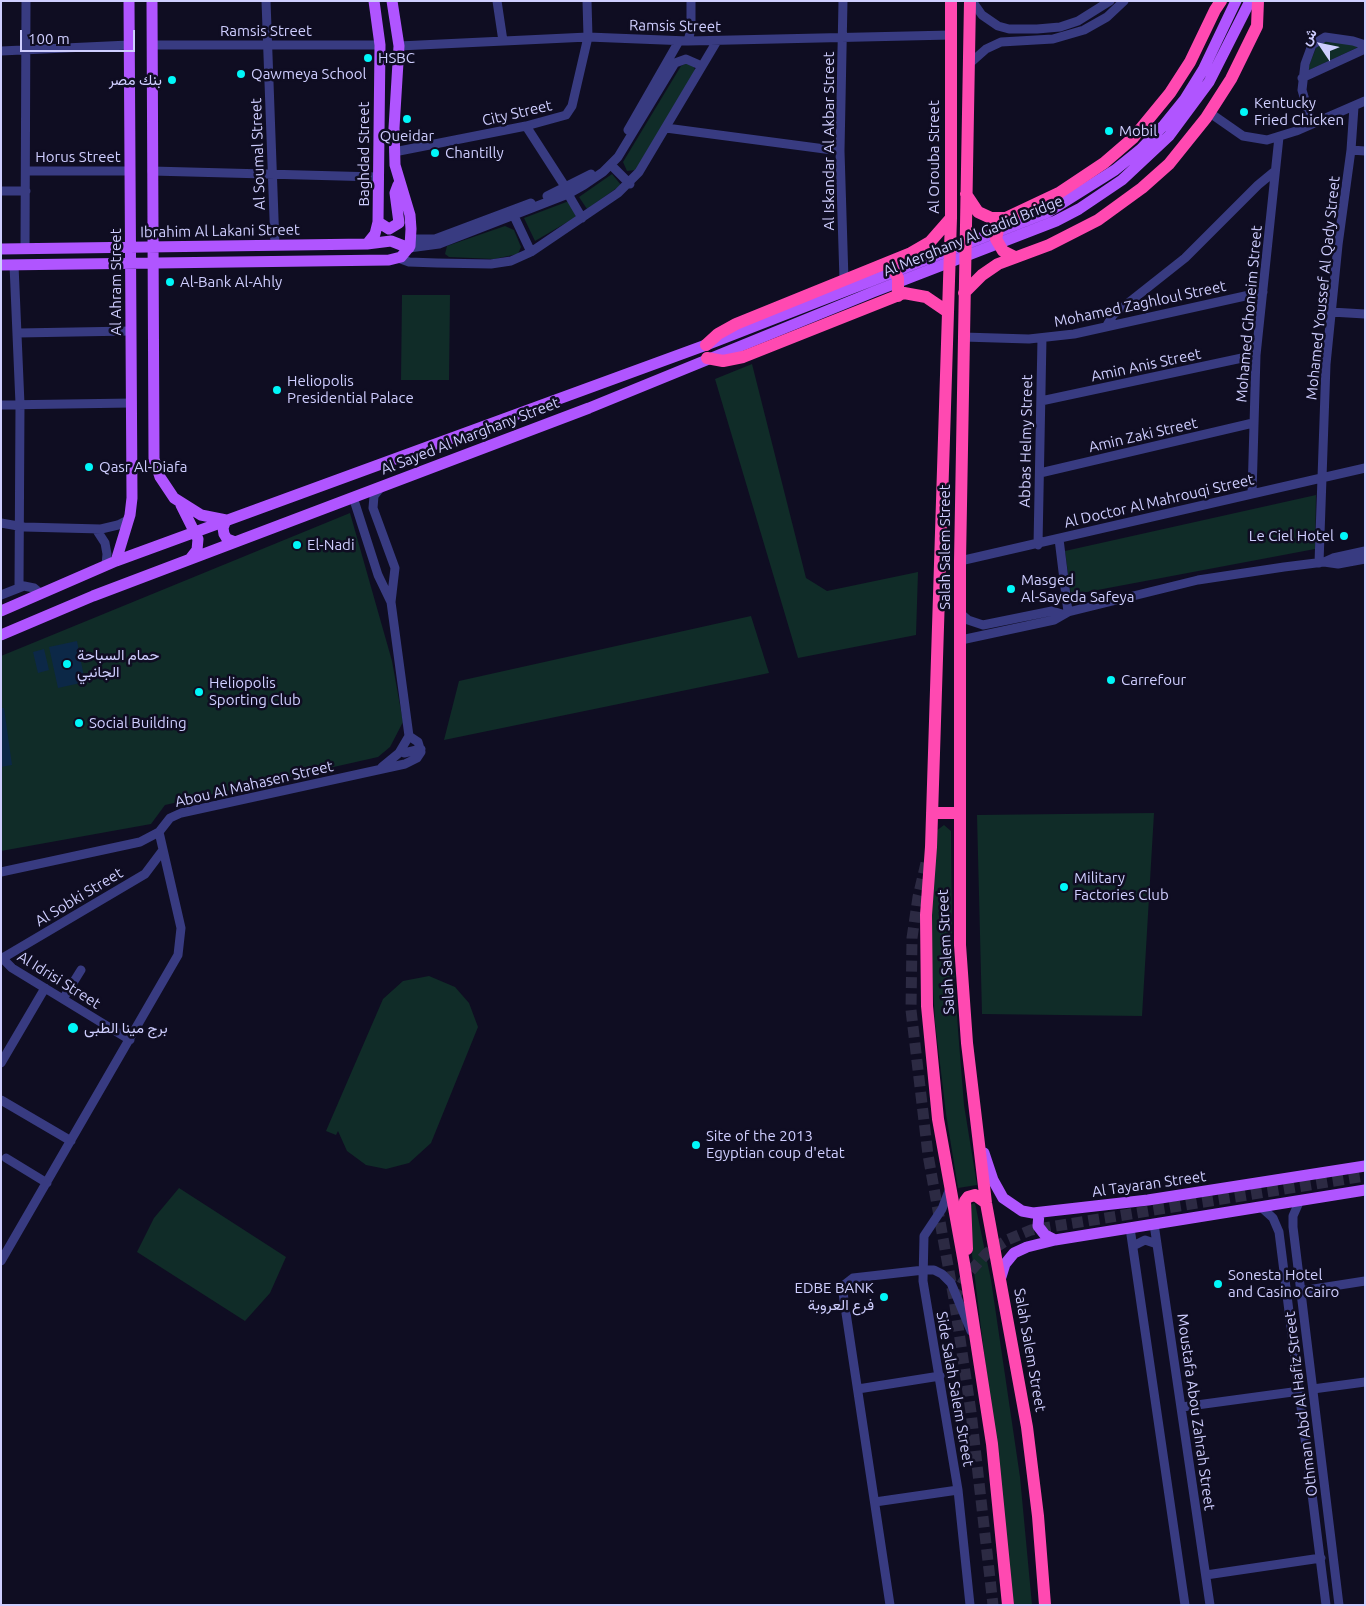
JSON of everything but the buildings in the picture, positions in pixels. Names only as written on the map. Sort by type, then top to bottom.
[{"type":"highway","name":"Al Orouba Street","points":[[948,312],[951,218],[951,1]]},
{"type":"highway","points":[[964,293],[971,1]]},
{"type":"highway","points":[[964,293],[990,269],[1015,257],[1049,245],[1082,229],[1128,200],[1168,164],[1210,113],[1231,79],[1255,32],[1259,19],[1258,1]]},
{"type":"highway","points":[[1015,257],[1003,251],[996,239],[997,230],[1006,218],[1074,184],[1104,163],[1133,138],[1159,108],[1181,77],[1219,2]]},
{"type":"highway","points":[[966,194],[972,207],[984,216],[1006,218]]},
{"type":"highway","name":"Al Sayed Al Marghany Street","points":[[706,345],[718,334],[736,324],[912,253],[930,242],[951,218]]},
{"type":"highway","points":[[889,262],[898,278],[898,296]]},
{"type":"highway","name":"Salah Salem Street","points":[[964,293],[959,813],[959,912],[963,994],[986,1203],[1027,1427],[1038,1516],[1045,1605]]},
{"type":"highway","name":"Al Sayed Al Marghany Street","points":[[707,358],[723,361],[743,357],[898,296],[912,294],[926,297],[938,303],[948,312]]},
{"type":"highway","name":"Salah Salem Street","points":[[948,312],[932,813],[926,922],[927,1006],[935,1096],[964,1262],[997,1478],[1008,1605]]},
{"type":"highway","points":[[932,813],[959,813]]},
{"type":"highway","points":[[964,1262],[968,1235],[965,1201],[968,1197],[975,1194],[986,1203]]},
{"type":"main road","name":"Al Ahram Street","points":[[111,563],[128,520],[132,498],[129,1]]},
{"type":"main road","points":[[152,1],[153,453],[160,477],[168,491],[179,502],[201,515],[226,520],[223,528],[224,534],[227,539],[236,542]]},
{"type":"main road","name":"Baghdad Street","points":[[367,244],[375,234],[378,222],[380,45],[374,1]]},
{"type":"main road","name":"Baghdad Street","points":[[392,1],[399,46],[394,152],[400,183],[410,214],[410,244]]},
{"type":"main road","name":"Al Merghany Al Gadid Bridge","points":[[706,345],[1028,221],[1090,187],[1141,149],[1175,112],[1203,70],[1236,1]]},
{"type":"main road","name":"Al Merghany Al Gadid Bridge","points":[[707,358],[1032,231],[1071,213],[1101,195],[1136,168],[1181,122],[1209,82],[1250,1]]},
{"type":"main road","points":[[378,222],[389,228],[399,223],[396,191],[400,183]]},
{"type":"main road","points":[[130,229],[142,232],[152,226]]},
{"type":"main road","points":[[391,242],[394,259]]},
{"type":"main road","name":"Ibrahim Al Lakani Street","points":[[1,249],[367,244],[391,242],[410,244]]},
{"type":"main road","points":[[394,259],[410,244]]},
{"type":"main road","name":"Ibrahim Al Lakani Street","points":[[1,265],[394,259]]},
{"type":"main road","name":"Al Sayed Al Marghany Street","points":[[1,611],[111,563],[706,345]]},
{"type":"main road","points":[[689,351],[693,364]]},
{"type":"main road","name":"Al Sayed Al Marghany Street","points":[[1,635],[83,600],[589,408],[707,358]]},
{"type":"main road","points":[[179,502],[196,532],[198,546],[190,559]]},
{"type":"main road","name":"Al Tayaran Street","points":[[979,1140],[992,1180],[1004,1198],[1022,1211],[1039,1213],[1139,1201],[1365,1166]]},
{"type":"main road","points":[[1001,1277],[1005,1264],[1014,1253],[1026,1247],[1055,1240],[1365,1190]]},
{"type":"main road","points":[[1039,1213],[1038,1226],[1045,1235],[1055,1240]]},
{"type":"street","points":[[26,1],[26,249]]},
{"type":"street","name":"Al Soumal Street","points":[[266,1],[275,245]]},
{"type":"street","points":[[497,1],[503,41]]},
{"type":"street","points":[[587,1],[588,38]]},
{"type":"street","points":[[684,41],[691,29],[690,1]]},
{"type":"street","name":"Al Iskandar Al Akbar Street","points":[[843,1],[840,151],[844,280]]},
{"type":"street","points":[[971,1],[982,15],[998,26],[1009,29],[1037,29],[1060,27],[1078,21],[1110,1]]},
{"type":"street","points":[[968,66],[986,49],[1001,42],[1053,39],[1084,30],[1107,17],[1124,1]]},
{"type":"street","name":"Ramsis Street","points":[[399,46],[588,38],[717,41],[951,35]]},
{"type":"street","name":"City Street","points":[[394,152],[526,126],[561,117],[570,111],[588,38]]},
{"type":"street","points":[[1312,124],[1304,102],[1302,78],[1308,52],[1312,45],[1320,38],[1353,41],[1365,47]]},
{"type":"street","name":"Ibrahim Al Lakani Street","points":[[410,244],[436,245],[514,216],[567,191],[594,172],[614,152],[684,41]]},
{"type":"street","name":"Ibrahim Al Lakani Street","points":[[394,259],[409,262],[495,264],[515,260],[531,252],[582,218],[630,184],[666,128],[717,41]]},
{"type":"street","points":[[1,50],[130,45]]},
{"type":"street","name":"Ramsis Street","points":[[152,45],[380,45]]},
{"type":"street","points":[[1302,78],[1365,47]]},
{"type":"street","name":"Ibrahim Al Lakani Street","points":[[410,244],[435,239],[589,182],[611,165],[624,148],[675,63],[686,59],[702,66]]},
{"type":"street","points":[[1210,113],[1243,136],[1267,140],[1312,124],[1365,101]]},
{"type":"street","name":"Mohamed Youssef Al Qady Street","points":[[1322,563],[1322,478],[1326,364],[1351,150],[1354,107]]},
{"type":"street","points":[[526,126],[582,218]]},
{"type":"street","points":[[666,128],[840,151]]},
{"type":"street","name":"Mohamed Ghoneim Street","points":[[1252,494],[1256,355],[1278,137]]},
{"type":"street","points":[[1351,150],[1365,151]]},
{"type":"street","points":[[611,165],[630,184]]},
{"type":"street","name":"Horus Street","points":[[26,171],[130,171]]},
{"type":"street","points":[[152,171],[378,177]]},
{"type":"street","points":[[1106,327],[1113,315],[1185,258],[1258,185],[1275,171]]},
{"type":"street","points":[[1,191],[26,191]]},
{"type":"street","points":[[514,216],[531,252]]},
{"type":"street","points":[[436,245],[436,263]]},
{"type":"street","points":[[14,265],[20,404],[19,587]]},
{"type":"street","name":"Mohamed Zaghloul Street","points":[[963,337],[1042,338],[1106,327],[1263,292]]},
{"type":"street","points":[[1331,312],[1365,314]]},
{"type":"street","points":[[18,333],[131,331]]},
{"type":"street","name":"Abbas Helmy Street","points":[[1038,544],[1042,338]]},
{"type":"street","name":"Amin Anis Street","points":[[1041,401],[1256,355]]},
{"type":"street","points":[[1,404],[132,403]]},
{"type":"street","name":"Amin Zaki Street","points":[[1040,473],[1253,423]]},
{"type":"street","name":"Al Doctor Al Mahrouqi Street","points":[[960,561],[1365,468]]},
{"type":"street","points":[[381,486],[376,493],[373,504],[394,563],[395,577],[391,602],[409,736],[418,742],[421,748],[420,756],[408,762],[403,751],[421,748]]},
{"type":"street","points":[[353,497],[378,575],[391,602]]},
{"type":"street","points":[[1,523],[19,526],[96,529],[113,527],[128,520]]},
{"type":"street","points":[[96,529],[105,543],[111,563]]},
{"type":"street","points":[[1060,539],[1065,613]]},
{"type":"street","points":[[1322,563],[1333,558],[1365,551]]},
{"type":"street","points":[[961,640],[1054,620],[1065,613],[1198,580],[1322,563],[1338,564],[1365,559]]},
{"type":"street","points":[[1,595],[19,587],[29,586],[40,593]]},
{"type":"street","points":[[961,614],[968,620],[983,625],[1052,611],[1065,613]]},
{"type":"street","name":"Abou Al Mahasen Street","points":[[376,770],[403,751],[409,736]]},
{"type":"street","name":"Abou Al Mahasen Street","points":[[1,872],[140,842],[159,832],[165,822],[175,815],[408,762]]},
{"type":"street","points":[[1,1261],[172,968],[180,949],[181,928],[159,832]]},
{"type":"street","name":"Al Sobki Street","points":[[2,958],[145,874],[163,850]]},
{"type":"street","name":"Al Idrisi Street","points":[[2,958],[12,968],[130,1040]]},
{"type":"street","points":[[63,999],[81,970]]},
{"type":"street","points":[[1,1063],[45,988]]},
{"type":"street","points":[[1,1100],[71,1141]]},
{"type":"street","points":[[6,1158],[47,1183]]},
{"type":"street","name":"Side Salah Salem Street","points":[[950,1186],[942,1209],[925,1232],[925,1298],[940,1376],[958,1490],[970,1605]]},
{"type":"street","name":"Othman Abd Al Hafiz Street","points":[[1300,1200],[1292,1222],[1339,1605]]},
{"type":"street","points":[[1261,1207],[1277,1224],[1284,1220],[1292,1222]]},
{"type":"street","name":"Moustafa Abou Zahrah Street","points":[[1154,1224],[1210,1605]]},
{"type":"street","name":"Othman Abd Al Hafiz Street","points":[[1277,1224],[1300,1391],[1326,1605]]},
{"type":"street","points":[[1130,1228],[1185,1605]]},
{"type":"street","points":[[1133,1246],[1145,1240],[1157,1244]]},
{"type":"street","points":[[890,1605],[844,1285],[853,1278],[924,1270],[938,1272],[951,1283],[975,1341]]},
{"type":"street","points":[[1301,1291],[1365,1281]]},
{"type":"street","points":[[858,1389],[940,1376]]},
{"type":"street","points":[[1313,1389],[1365,1382]]},
{"type":"street","points":[[1182,1407],[1300,1391]]},
{"type":"street","points":[[875,1502],[958,1490]]},
{"type":"street","points":[[1206,1575],[1321,1558]]},
{"type":"green space","points":[[1321,35],[1363,45],[1307,71]]},
{"type":"green space","points":[[687,63],[694,66],[695,71],[636,170],[627,171],[623,162],[681,66]]},
{"type":"green space","points":[[612,174],[621,185],[587,209],[579,197]]},
{"type":"green space","points":[[569,201],[576,217],[535,241],[524,218]]},
{"type":"green space","points":[[505,226],[514,230],[521,247],[518,254],[494,259],[449,257],[445,254],[447,246]]},
{"type":"green space","points":[[402,295],[450,295],[449,380],[401,380]]},
{"type":"green space","points":[[752,364],[806,578],[827,591],[918,572],[916,635],[798,658],[715,379]]},
{"type":"green space","points":[[1316,495],[1315,549],[1071,595],[1065,551]]},
{"type":"green space","name":"Heliopolis Sporting Club","points":[[350,513],[392,661],[403,722],[390,747],[378,757],[165,805],[151,824],[1,851],[1,656]]},
{"type":"green space","points":[[751,616],[769,673],[444,740],[459,681]]},
{"type":"green space","name":"Military Factories Club","points":[[1154,813],[1142,1016],[982,1014],[977,815]]},
{"type":"green space","points":[[944,825],[951,831],[952,934],[958,1030],[964,1105],[977,1185],[958,1188],[946,1114],[935,1022],[930,935],[936,831]]},
{"type":"green space","points":[[429,976],[455,987],[469,1003],[478,1027],[431,1143],[409,1163],[386,1169],[366,1165],[347,1151],[338,1131],[336,1135],[326,1131],[383,999],[403,981]]},
{"type":"green space","points":[[179,1188],[286,1257],[270,1293],[245,1321],[137,1252],[154,1218]]},
{"type":"green space","points":[[975,1203],[991,1280],[1020,1477],[1032,1605],[1012,1605],[1005,1523],[966,1206]]},
{"type":"water","name":"حمام السباحة الجانبي","points":[[77,641],[85,682],[58,688],[49,647]]},
{"type":"water","points":[[44,649],[49,670],[38,673],[33,652]]},
{"type":"water","points":[[1,708],[4,708],[12,765],[1,767]]},
{"type":"tunnel","points":[[926,863],[918,897],[912,938],[911,1010],[928,1155],[954,1299],[971,1412],[993,1605]]},
{"type":"tunnel","points":[[954,1299],[967,1275],[987,1253],[1007,1240],[1031,1230],[1365,1176]]},
{"type":"place","name":"HSBC","points":[[368,58]]},
{"type":"place","name":"Qawmeya School","points":[[241,74]]},
{"type":"place","name":"بنك مصر","points":[[172,80]]},
{"type":"place","name":"Kentucky Fried Chicken","points":[[1244,112]]},
{"type":"place","name":"Queidar","points":[[407,119]]},
{"type":"place","name":"Mobil","points":[[1109,131]]},
{"type":"place","name":"Chantilly","points":[[435,153]]},
{"type":"place","name":"Al-Bank Al-Ahly","points":[[170,282]]},
{"type":"place","name":"Heliopolis Presidential Palace","points":[[277,390]]},
{"type":"place","name":"Qasr Al-Diafa","points":[[89,467]]},
{"type":"place","name":"Le Ciel Hotel","points":[[1344,536]]},
{"type":"place","name":"El-Nadi","points":[[297,545]]},
{"type":"place","name":"Masged Al-Sayeda Safeya","points":[[1011,589]]},
{"type":"place","name":"حمام السباحة الجانبي","points":[[67,664]]},
{"type":"place","name":"Carrefour","points":[[1111,680]]},
{"type":"place","name":"Heliopolis Sporting Club","points":[[199,692]]},
{"type":"place","name":"Social Building","points":[[79,723]]},
{"type":"place","name":"Military Factories Club","points":[[1064,887]]},
{"type":"place","name":"برج مينا الطبى","points":[[73,1028]]},
{"type":"place","name":"Site of the 2013 Egyptian coup d'etat","points":[[696,1145]]},
{"type":"place","name":"Sonesta Hotel and Casino Cairo","points":[[1218,1284]]},
{"type":"place","name":"EDBE BANK فرع العروبة","points":[[884,1297]]}]
